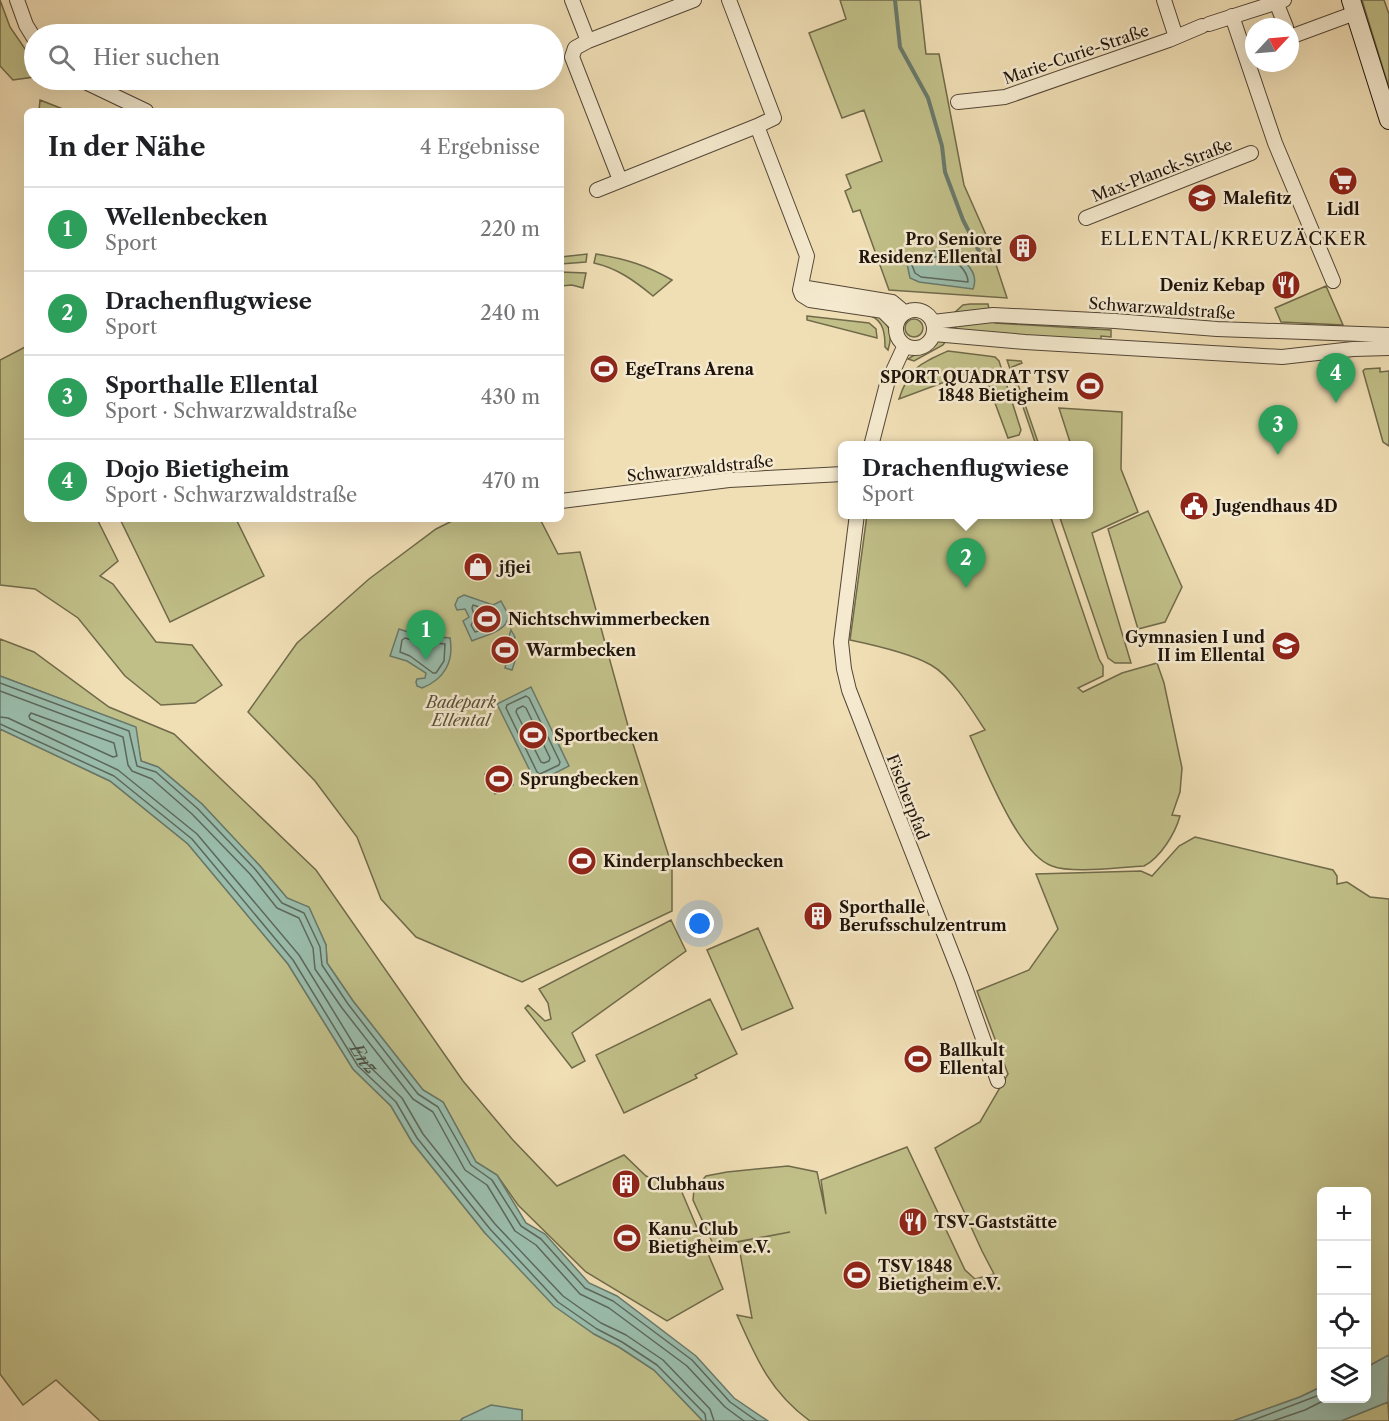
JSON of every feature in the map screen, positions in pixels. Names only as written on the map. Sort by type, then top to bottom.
[{"type":"main road","points":[[1353,7],[1389,120]]},
{"type":"street","points":[[17,0],[26,24]]},
{"type":"street","points":[[572,0],[588,41]]},
{"type":"street","points":[[620,180],[572,57],[575,48],[694,0]]},
{"type":"street","points":[[597,190],[774,118],[729,0]]},
{"type":"street","points":[[1164,0],[1176,37]]},
{"type":"street","points":[[1280,1],[1284,18]]},
{"type":"street","name":"Marie-Curie-Straße","points":[[958,102],[1005,97],[1280,1]]},
{"type":"street","points":[[1299,33],[1353,7]]},
{"type":"street","points":[[1232,16],[1245,42]]},
{"type":"street","points":[[1255,72],[1275,143],[1333,281]]},
{"type":"street","points":[[102,90],[140,108]]},
{"type":"street","points":[[757,126],[807,256],[801,287],[802,295],[810,300],[892,302],[900,318],[897,336],[905,345],[886,384],[872,441]]},
{"type":"street","name":"Max-Planck-Straße","points":[[1086,218],[1275,143]]},
{"type":"street","points":[[801,287],[852,300]]},
{"type":"street","points":[[900,318],[910,310],[921,310],[927,313],[934,328],[1025,342],[1282,357],[1353,349],[1389,348]]},
{"type":"street","name":"Schwarzwaldstraße","points":[[905,345],[919,348],[926,345],[934,328],[993,315],[1217,329],[1389,335]]},
{"type":"street","name":"Schwarzwaldstraße","points":[[564,501],[729,480],[838,474]]},
{"type":"street","name":"Fischerpfad","points":[[855,519],[841,642],[849,690],[962,979],[998,1081]]},
{"type":"green space","points":[[0,0],[10,27],[24,47],[24,78],[13,80],[0,66]]},
{"type":"green space","points":[[840,0],[920,0],[926,54],[939,54],[964,185],[987,237],[1007,298],[889,290],[860,210],[853,212],[845,191],[851,188],[846,175],[882,161],[864,110],[842,118],[809,33],[846,19]]},
{"type":"green space","points":[[1362,0],[1384,0],[1389,14],[1389,88]]},
{"type":"green space","points":[[40,100],[60,108],[39,108]]},
{"type":"green space","points":[[587,254],[586,262],[564,264],[564,257]]},
{"type":"green space","points":[[596,254],[636,263],[672,280],[653,296],[625,276],[594,263]]},
{"type":"green space","points":[[564,272],[586,273],[583,288],[564,286]]},
{"type":"green space","points":[[1326,286],[1343,325],[1281,322],[1275,308]]},
{"type":"green space","points":[[988,304],[989,309],[953,314],[963,305]]},
{"type":"green space","points":[[856,312],[876,312],[884,320],[890,333],[888,350],[885,347],[884,333],[879,321]]},
{"type":"green space","points":[[807,316],[869,323],[876,329],[877,338],[807,320]]},
{"type":"green space","points":[[910,319],[918,319],[923,324],[921,335],[910,337],[905,332],[905,324]]},
{"type":"green space","points":[[992,319],[995,323],[1111,330],[1111,337],[1101,336],[1101,342],[956,330],[955,322]]},
{"type":"green space","points":[[939,339],[946,341],[943,345],[914,361],[908,359]]},
{"type":"green space","points":[[24,348],[24,522],[98,522],[118,561],[100,576],[113,584],[156,642],[192,645],[222,685],[195,703],[161,705],[125,676],[78,618],[35,589],[0,585],[0,360]]},
{"type":"green space","points":[[948,351],[995,357],[999,361],[1021,430],[1019,435],[1008,438],[985,376],[977,378],[974,371],[899,399],[907,380],[916,368]]},
{"type":"green space","points":[[1007,360],[1022,363],[1012,367],[1038,441],[1035,441]]},
{"type":"green space","points":[[1380,368],[1380,372],[1389,371],[1389,446],[1383,442],[1363,371]]},
{"type":"green space","points":[[1059,408],[1122,412],[1121,469],[1138,512],[1092,533],[1131,663],[1115,663],[1108,658],[1060,519],[1093,519],[1093,441],[1070,441]]},
{"type":"green space","points":[[1148,511],[1182,587],[1165,622],[1138,629],[1108,529]]},
{"type":"green space","points":[[866,519],[1051,519],[1103,666],[1103,676],[1078,688],[1083,692],[1122,673],[1157,663],[1164,683],[1182,768],[1180,792],[1172,815],[1180,816],[1166,845],[1144,866],[1072,870],[1052,866],[1039,858],[1027,845],[1004,809],[970,736],[985,730],[954,686],[939,670],[913,657],[850,640]]},
{"type":"green space","points":[[121,522],[237,522],[264,576],[170,622]]},
{"type":"green space","name":"Badepark Ellental","points":[[450,522],[542,522],[558,554],[580,552],[633,744],[672,866],[672,911],[522,982],[416,937],[381,899],[357,837],[315,781],[248,712],[297,643],[369,579],[436,529]]},
{"type":"green space","points":[[0,639],[34,652],[109,707],[174,734],[316,870],[463,1081],[512,1139],[557,1186],[624,1155],[646,1176],[681,1190],[723,1289],[667,1321],[586,1272],[518,1205],[497,1175],[476,1162],[443,1102],[423,1090],[353,1001],[327,963],[326,945],[309,908],[287,898],[202,804],[158,767],[141,761],[135,727],[0,676]]},
{"type":"green space","points":[[0,729],[110,781],[188,844],[288,964],[353,1069],[391,1106],[412,1142],[485,1233],[594,1334],[654,1370],[703,1421],[522,1421],[522,1410],[463,1418],[460,1421],[100,1421],[56,1380],[23,1405],[0,1374]]},
{"type":"green space","points":[[1195,837],[1333,870],[1337,876],[1337,884],[1347,882],[1370,897],[1389,899],[1389,1355],[1371,1365],[1371,1187],[1317,1187],[1317,1389],[1300,1397],[1233,1421],[810,1421],[796,1410],[774,1386],[758,1360],[737,1315],[752,1318],[738,1242],[790,1232],[714,1246],[693,1200],[694,1189],[706,1176],[788,1166],[817,1172],[826,1214],[821,1180],[907,1147],[965,1270],[975,1279],[994,1274],[935,1148],[980,1122],[1008,1074],[977,991],[1029,970],[1058,929],[1036,874],[1141,871],[1152,876],[1179,846]]},
{"type":"green space","points":[[671,920],[686,951],[572,1033],[585,1061],[572,1068],[525,1008],[528,1005],[545,1021],[551,1019],[548,1003],[539,989]]},
{"type":"green space","points":[[758,928],[793,1008],[742,1030],[707,950]]},
{"type":"green space","points":[[710,999],[737,1054],[695,1075],[697,1078],[624,1113],[596,1055]]},
{"type":"green space","points":[[1388,1402],[1389,1421],[1341,1421]]},
{"type":"water","points":[[942,248],[961,259],[971,269],[975,282],[973,289],[919,282],[910,278],[906,259]]},
{"type":"water","name":"Nichtschwimmerbecken","points":[[464,595],[493,605],[501,601],[508,615],[504,626],[472,641],[463,621],[469,617],[465,609],[457,610],[455,605],[458,598]]},
{"type":"water","points":[[399,629],[417,635],[450,638],[449,662],[437,680],[422,688],[417,686],[417,679],[425,678],[426,673],[407,661],[390,656]]},
{"type":"water","name":"Warmbecken","points":[[511,630],[515,637],[512,645],[517,655],[512,670],[505,668],[506,664],[497,661],[494,653],[496,645],[499,646],[501,642],[507,643]]},
{"type":"water","name":"Enz","points":[[0,676],[136,727],[141,761],[158,767],[202,804],[287,898],[309,907],[326,945],[327,963],[353,1001],[423,1090],[443,1102],[476,1162],[497,1175],[526,1223],[545,1234],[589,1283],[617,1296],[696,1356],[734,1398],[768,1421],[703,1421],[654,1370],[594,1334],[554,1306],[485,1233],[412,1142],[391,1106],[353,1069],[288,964],[188,844],[110,781],[0,729]]},
{"type":"water","name":"Sportbecken","points":[[531,687],[569,766],[536,783],[497,704]]},
{"type":"water","name":"Sprungbecken","points":[[504,765],[513,785],[495,794],[485,774]]},
{"type":"water","name":"Kinderplanschbecken","points":[[582,848],[591,852],[595,861],[591,870],[582,874],[573,870],[569,861],[573,852]]},
{"type":"water","points":[[1389,1355],[1388,1402],[1341,1421],[1233,1421],[1317,1389],[1317,1403],[1371,1403],[1371,1365]]},
{"type":"water","points":[[491,1405],[522,1410],[522,1421],[460,1421],[463,1418]]},
{"type":"waterway","points":[[895,0],[900,47],[928,98],[942,146],[945,172],[963,220],[982,257]]},
{"type":"place","name":"Lidl","points":[[1343,181]]},
{"type":"place","name":"Malefitz","points":[[1202,198]]},
{"type":"place","name":"Pro Seniore Residenz Ellental","points":[[1023,248]]},
{"type":"place","name":"Deniz Kebap","points":[[1286,285]]},
{"type":"place","name":"EgeTrans Arena","points":[[604,369]]},
{"type":"place","name":"SPORT QUADRAT TSV 1848 Bietigheim","points":[[1090,386]]},
{"type":"place","name":"Dojo Bietigheim","points":[[1336,403]]},
{"type":"place","name":"Sporthalle Ellental","points":[[1278,455]]},
{"type":"place","name":"Jugendhaus 4D","points":[[1194,506]]},
{"type":"place","name":"jfjei","points":[[478,567]]},
{"type":"place","name":"Drachenflugwiese","points":[[966,588]]},
{"type":"place","name":"Nichtschwimmerbecken","points":[[487,619]]},
{"type":"place","name":"Gymnasien I und II im Ellental","points":[[1286,646]]},
{"type":"place","name":"Warmbecken","points":[[505,650]]},
{"type":"place","name":"Wellenbecken","points":[[426,660]]},
{"type":"place","name":"Sportbecken","points":[[533,735]]},
{"type":"place","name":"Sprungbecken","points":[[499,779]]},
{"type":"place","name":"Kinderplanschbecken","points":[[582,861]]},
{"type":"place","name":"Sporthalle Berufsschulzentrum","points":[[818,916]]},
{"type":"place","name":"Ballkult Ellental","points":[[918,1059]]},
{"type":"place","name":"Clubhaus","points":[[626,1184]]},
{"type":"place","name":"TSV-Gaststätte","points":[[913,1222]]},
{"type":"place","name":"Kanu-Club Bietigheim e.V.","points":[[627,1238]]},
{"type":"place","name":"TSV 1848 Bietigheim e.V.","points":[[857,1275]]},
{"type":"district","name":"ELLENTAL/KREUZÄCKER","points":[[1234,239]]}]
